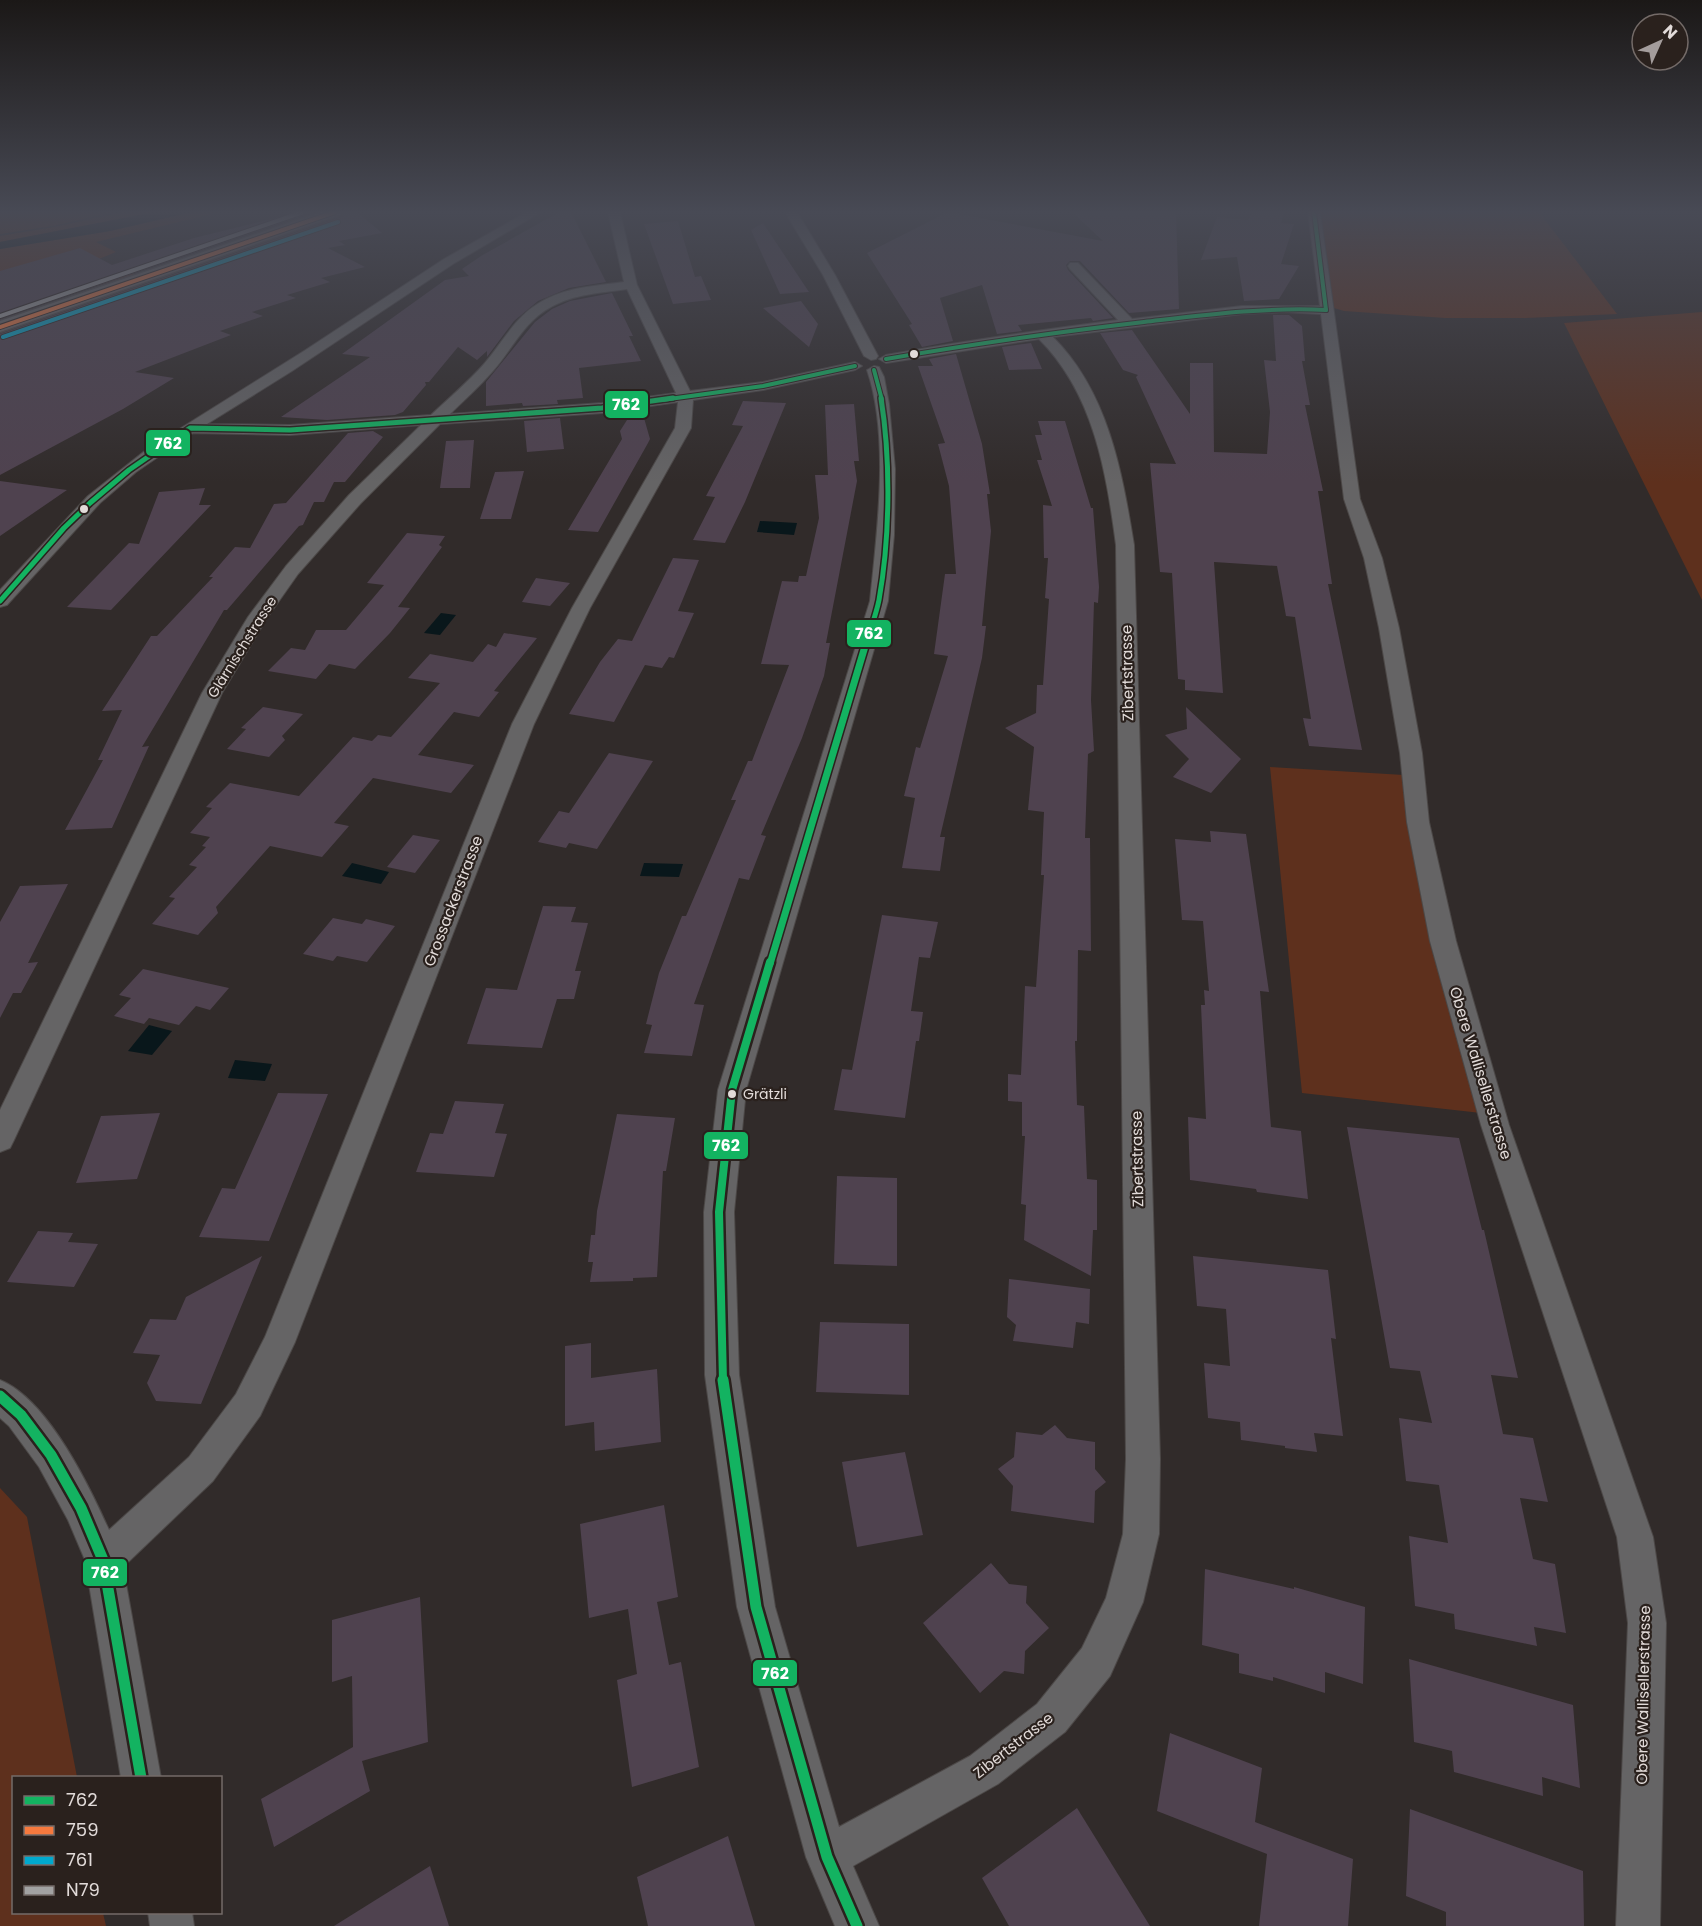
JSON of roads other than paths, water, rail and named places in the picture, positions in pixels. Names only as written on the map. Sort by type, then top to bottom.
[{"type":"main road","points":[[0,327],[73,302]]},
{"type":"street","points":[[0,601],[64,528],[129,470],[190,428],[388,302]]},
{"type":"street","name":"Glärnischstrasse","points":[[0,1140],[212,693],[258,617],[300,560],[355,499],[487,369],[521,324],[551,302]]},
{"type":"street","points":[[639,302],[686,398]]},
{"type":"street","points":[[844,302],[877,362],[888,472],[888,520],[879,601],[732,1090],[719,1212],[722,1376],[756,1607],[827,1857],[857,1926]]},
{"type":"street","points":[[1108,302],[1128,323]]},
{"type":"street","name":"Obere Wallisellerstrasse","points":[[1325,302],[1352,499],[1373,558],[1389,628],[1411,753],[1418,822],[1443,940],[1495,1125],[1635,1538],[1647,1623],[1638,1926]]},
{"type":"street","points":[[190,428],[290,430],[602,408],[763,386],[855,366],[855,361],[877,362],[1041,333],[1276,309],[1326,310]]},
{"type":"street","name":"Zibertstrasse","points":[[827,1857],[984,1770],[1051,1718],[1096,1662],[1125,1602],[1141,1534],[1143,1459],[1125,545],[1116,485],[1093,410],[1057,346],[1041,333]]},
{"type":"street","name":"Grossackerstrasse","points":[[103,1560],[201,1469],[248,1405],[284,1331],[523,724],[581,608],[683,428],[686,398]]},
{"type":"street","points":[[0,1396],[21,1415],[51,1455],[81,1508],[103,1560],[141,1776]]},
{"type":"place","name":"Grätzli","points":[[732,1094]]}]
